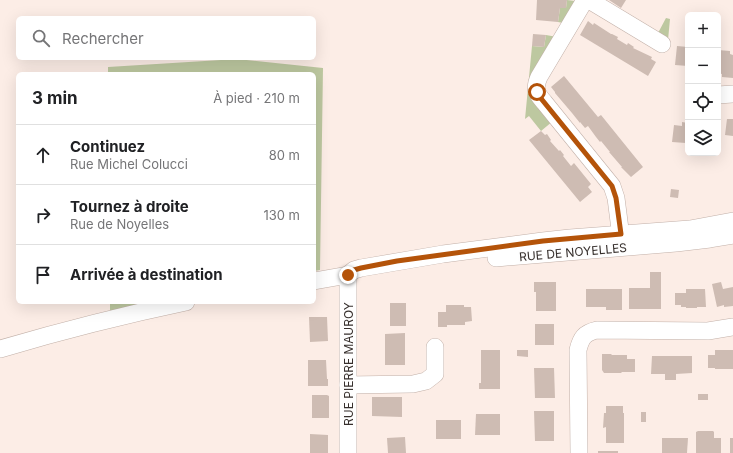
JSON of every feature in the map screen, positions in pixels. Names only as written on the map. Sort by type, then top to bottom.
[{"type":"street","points":[[586,0],[539,77],[537,82],[537,92],[612,186],[616,198],[621,241]]},
{"type":"street","points":[[589,0],[662,44]]},
{"type":"street","points":[[721,95],[733,94]]},
{"type":"street","name":"RUE DE NOYELLES","points":[[621,241],[733,221]]},
{"type":"street","name":"RUE DE NOYELLES","points":[[316,281],[348,275],[354,270],[361,268],[397,261],[543,241],[693,242],[733,235]]},
{"type":"street","name":"RUE PIERRE MAUROY","points":[[348,275],[348,453]]},
{"type":"street","points":[[0,349],[178,304]]},
{"type":"street","points":[[578,453],[578,350],[582,338],[592,331],[597,330],[708,331],[733,327]]},
{"type":"street","points":[[348,385],[413,384],[426,381],[435,374],[434,347]]},
{"type":"green space","points":[[567,0],[575,1],[563,23],[558,22],[560,8],[566,8]]},
{"type":"green space","points":[[666,18],[670,19],[668,40],[658,33]]},
{"type":"green space","points":[[546,35],[557,37],[532,77],[553,121],[541,131],[529,116],[525,119],[532,46],[544,47]]},
{"type":"green space","points":[[221,60],[247,60],[323,68],[320,270],[316,271],[316,72],[108,72],[108,67]]},
{"type":"green space","points":[[110,304],[151,304],[110,312]]},
{"type":"building","points":[[537,0],[567,0],[566,8],[560,8],[558,22],[536,20]]},
{"type":"building","points":[[609,0],[626,0],[621,8]]},
{"type":"building","points":[[588,21],[618,37],[617,39],[627,45],[628,43],[634,47],[633,48],[652,57],[651,59],[656,62],[648,76],[580,35]]},
{"type":"building","points":[[533,34],[546,35],[544,47],[532,46]]},
{"type":"building","points":[[677,46],[685,47],[685,66],[675,65]]},
{"type":"building","points":[[721,50],[730,51],[730,54],[733,55],[733,78],[722,77]]},
{"type":"building","points":[[564,76],[598,117],[601,115],[643,167],[631,177],[588,126],[585,128],[580,123],[551,87]]},
{"type":"building","points":[[727,119],[733,119],[733,136],[725,135]]},
{"type":"building","points":[[682,122],[685,122],[685,143],[672,142],[674,125],[682,126]]},
{"type":"building","points":[[541,131],[545,135],[547,134],[551,140],[550,141],[559,151],[560,150],[571,166],[574,163],[591,184],[588,187],[592,192],[580,202],[529,140]]},
{"type":"building","points":[[671,189],[679,190],[678,198],[670,197]]},
{"type":"building","points":[[650,272],[661,272],[661,309],[629,309],[629,288],[650,288]]},
{"type":"building","points":[[534,282],[556,282],[556,311],[536,311],[536,292],[534,292]]},
{"type":"building","points":[[721,282],[723,289],[733,287],[733,306],[724,307],[724,305],[717,307],[712,284]]},
{"type":"building","points":[[586,289],[622,289],[622,310],[606,310],[606,307],[586,307]]},
{"type":"building","points":[[686,289],[705,289],[706,307],[686,308],[681,307],[681,305],[675,305],[675,293],[686,293]]},
{"type":"building","points":[[390,303],[406,303],[406,326],[390,326]]},
{"type":"building","points":[[446,305],[464,305],[464,307],[471,307],[472,321],[465,322],[465,325],[447,325],[447,327],[438,327],[438,312],[446,312]]},
{"type":"building","points":[[309,317],[327,317],[328,341],[310,342]]},
{"type":"building","points":[[535,324],[554,324],[554,345],[535,345]]},
{"type":"building","points":[[405,333],[405,365],[385,365],[385,334]]},
{"type":"building","points":[[481,350],[500,350],[500,389],[479,389],[479,383],[481,383]]},
{"type":"building","points":[[517,350],[528,350],[528,357],[517,356]]},
{"type":"building","points":[[715,350],[733,350],[733,369],[708,368],[708,355],[715,355]]},
{"type":"building","points":[[602,354],[627,355],[627,359],[635,359],[635,372],[604,373],[602,370]]},
{"type":"building","points":[[652,356],[692,356],[692,373],[676,374],[676,380],[665,380],[665,374],[651,374]]},
{"type":"building","points":[[308,360],[326,360],[328,386],[308,386]]},
{"type":"building","points":[[534,368],[554,368],[555,398],[535,398]]},
{"type":"building","points":[[698,394],[708,394],[708,400],[698,400]]},
{"type":"building","points":[[312,395],[329,396],[329,418],[312,418]]},
{"type":"building","points":[[372,397],[402,397],[402,417],[372,416]]},
{"type":"building","points":[[606,406],[623,406],[624,443],[606,443],[606,427],[603,428]]},
{"type":"building","points":[[534,411],[554,411],[554,441],[535,441]]},
{"type":"building","points":[[641,412],[646,412],[646,422],[641,422]]},
{"type":"building","points":[[476,414],[500,414],[500,435],[475,435]]},
{"type":"building","points":[[436,420],[461,420],[461,439],[436,439]]},
{"type":"building","points":[[713,431],[714,438],[721,438],[721,453],[696,453],[696,432]]},
{"type":"building","points":[[310,434],[328,435],[328,453],[310,453]]},
{"type":"building","points":[[405,437],[406,453],[388,453],[387,438]]},
{"type":"building","points":[[662,438],[688,438],[687,453],[662,453]]},
{"type":"building","points":[[730,438],[733,438],[733,453],[730,453]]},
{"type":"building","points":[[598,451],[618,451],[618,453],[598,453]]},
{"type":"route","points":[[348,275],[354,270],[361,268],[397,261],[543,241],[621,234],[616,198],[612,186],[537,92]]}]
